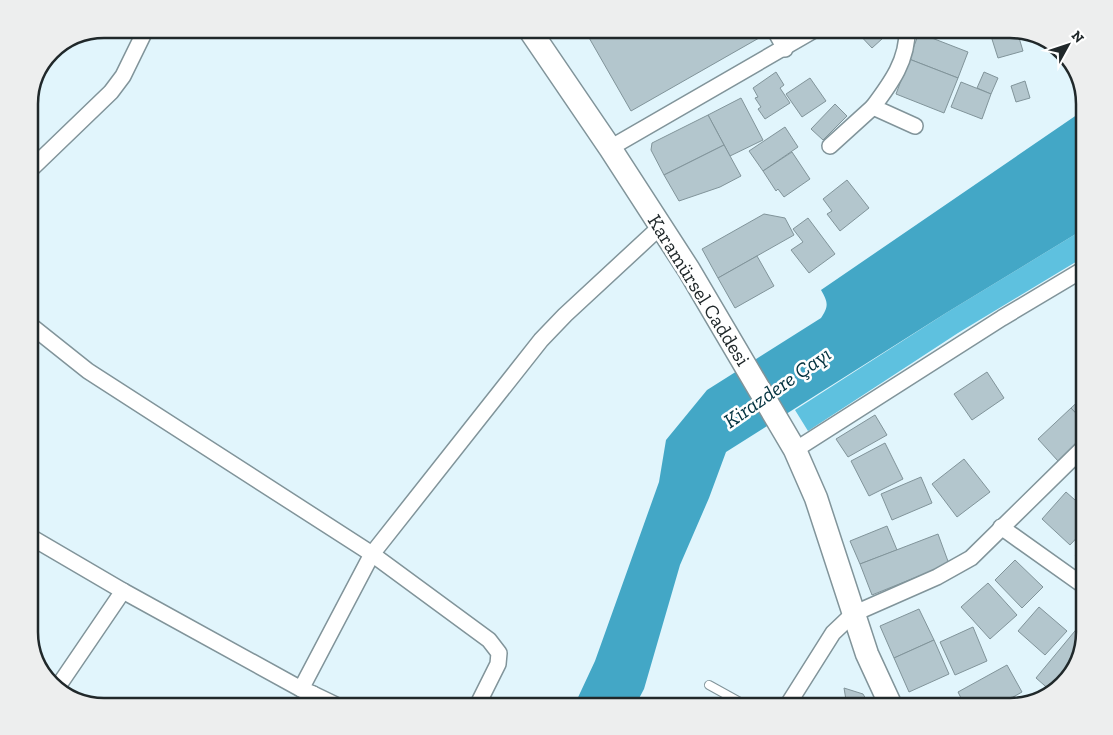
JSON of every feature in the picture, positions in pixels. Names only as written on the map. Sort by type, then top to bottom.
[{"type":"main road","name":"Karamürsel Caddesi","points":[[535,38],[610,148],[660,226],[729,336],[794,450],[816,498],[866,654],[887,698]]},
{"type":"street","points":[[38,162],[111,92],[123,76],[142,38]]},
{"type":"street","points":[[779,38],[785,49]]},
{"type":"street","points":[[610,148],[802,38]]},
{"type":"street","points":[[830,146],[873,107],[892,82],[902,62],[907,38]]},
{"type":"street","points":[[873,107],[915,126]]},
{"type":"street","points":[[38,541],[307,696],[372,554],[541,340],[660,226]]},
{"type":"street","points":[[794,450],[1002,318],[1076,274]]},
{"type":"street","points":[[38,331],[88,371],[372,554],[489,640],[499,652],[498,664],[481,698]]},
{"type":"street","points":[[792,698],[833,633],[852,614],[960,565],[971,558],[1076,455]]},
{"type":"street","points":[[1001,528],[1076,580]]},
{"type":"street","points":[[61,682],[123,591]]},
{"type":"lane","points":[[709,685],[733,698]]},
{"type":"shaded area","points":[[1076,234],[1076,262],[958,333],[808,431],[795,410],[946,313]]},
{"type":"water","name":"Kirazdere Çayı","points":[[1076,115],[1076,234],[946,313],[726,452],[709,498],[680,565],[644,689],[639,698],[578,698],[595,661],[659,482],[666,440],[707,390],[821,318],[827,304],[821,290]]},
{"type":"building","points":[[589,38],[759,38],[631,111]]},
{"type":"building","points":[[863,38],[883,38],[872,48]]},
{"type":"building","points":[[917,38],[932,38],[968,52],[958,78],[909,59]]},
{"type":"building","points":[[992,38],[1019,39],[1023,51],[998,58]]},
{"type":"building","points":[[909,59],[958,78],[944,113],[896,94]]},
{"type":"building","points":[[776,72],[784,85],[780,88],[790,103],[765,119],[758,109],[761,107],[755,98],[758,97],[753,88]]},
{"type":"building","points":[[984,72],[998,78],[991,94],[977,88]]},
{"type":"building","points":[[810,78],[826,101],[802,117],[786,94]]},
{"type":"building","points":[[1025,81],[1030,98],[1016,102],[1011,86]]},
{"type":"building","points":[[961,82],[991,94],[982,119],[951,107]]},
{"type":"building","points":[[741,98],[763,140],[730,156],[708,115]]},
{"type":"building","points":[[835,104],[847,116],[823,140],[811,129]]},
{"type":"building","points":[[708,115],[724,145],[664,175],[651,150],[652,143]]},
{"type":"building","points":[[785,127],[798,147],[763,171],[749,151]]},
{"type":"building","points":[[724,145],[741,176],[720,187],[679,201],[664,175]]},
{"type":"building","points":[[792,152],[810,179],[784,197],[778,189],[776,191],[763,171]]},
{"type":"building","points":[[847,180],[869,208],[840,231],[827,214],[832,211],[823,199]]},
{"type":"building","points":[[764,214],[785,218],[794,235],[718,278],[702,249]]},
{"type":"building","points":[[808,218],[835,254],[809,273],[791,250],[803,242],[793,229]]},
{"type":"building","points":[[757,256],[774,286],[735,308],[718,278]]},
{"type":"building","points":[[987,372],[1004,398],[972,420],[954,394]]},
{"type":"building","points":[[1076,403],[1076,413],[1071,408]]},
{"type":"building","points":[[1071,408],[1076,413],[1076,444],[1058,461],[1038,439]]},
{"type":"building","points":[[875,415],[887,435],[848,457],[836,439]]},
{"type":"building","points":[[885,443],[903,479],[869,496],[851,461]]},
{"type":"building","points":[[964,459],[990,492],[957,517],[932,484]]},
{"type":"building","points":[[921,477],[932,503],[892,520],[881,494]]},
{"type":"building","points":[[1066,492],[1076,501],[1076,539],[1070,545],[1042,519]]},
{"type":"building","points":[[887,526],[897,550],[860,564],[850,541]]},
{"type":"building","points":[[938,534],[949,564],[872,595],[860,564]]},
{"type":"building","points":[[1015,560],[1043,587],[1022,608],[995,580]]},
{"type":"building","points":[[988,583],[1017,615],[990,639],[961,607]]},
{"type":"building","points":[[1039,607],[1067,631],[1045,655],[1018,631]]},
{"type":"building","points":[[919,609],[934,640],[894,658],[880,626]]},
{"type":"building","points":[[973,627],[987,661],[955,675],[940,642]]},
{"type":"building","points":[[1076,630],[1072,653],[1059,675],[1046,686],[1036,678]]},
{"type":"building","points":[[934,640],[949,674],[909,692],[894,658]]},
{"type":"building","points":[[1007,665],[1022,692],[1010,698],[961,698],[958,692]]},
{"type":"building","points":[[844,688],[863,694],[865,698],[846,698]]}]
